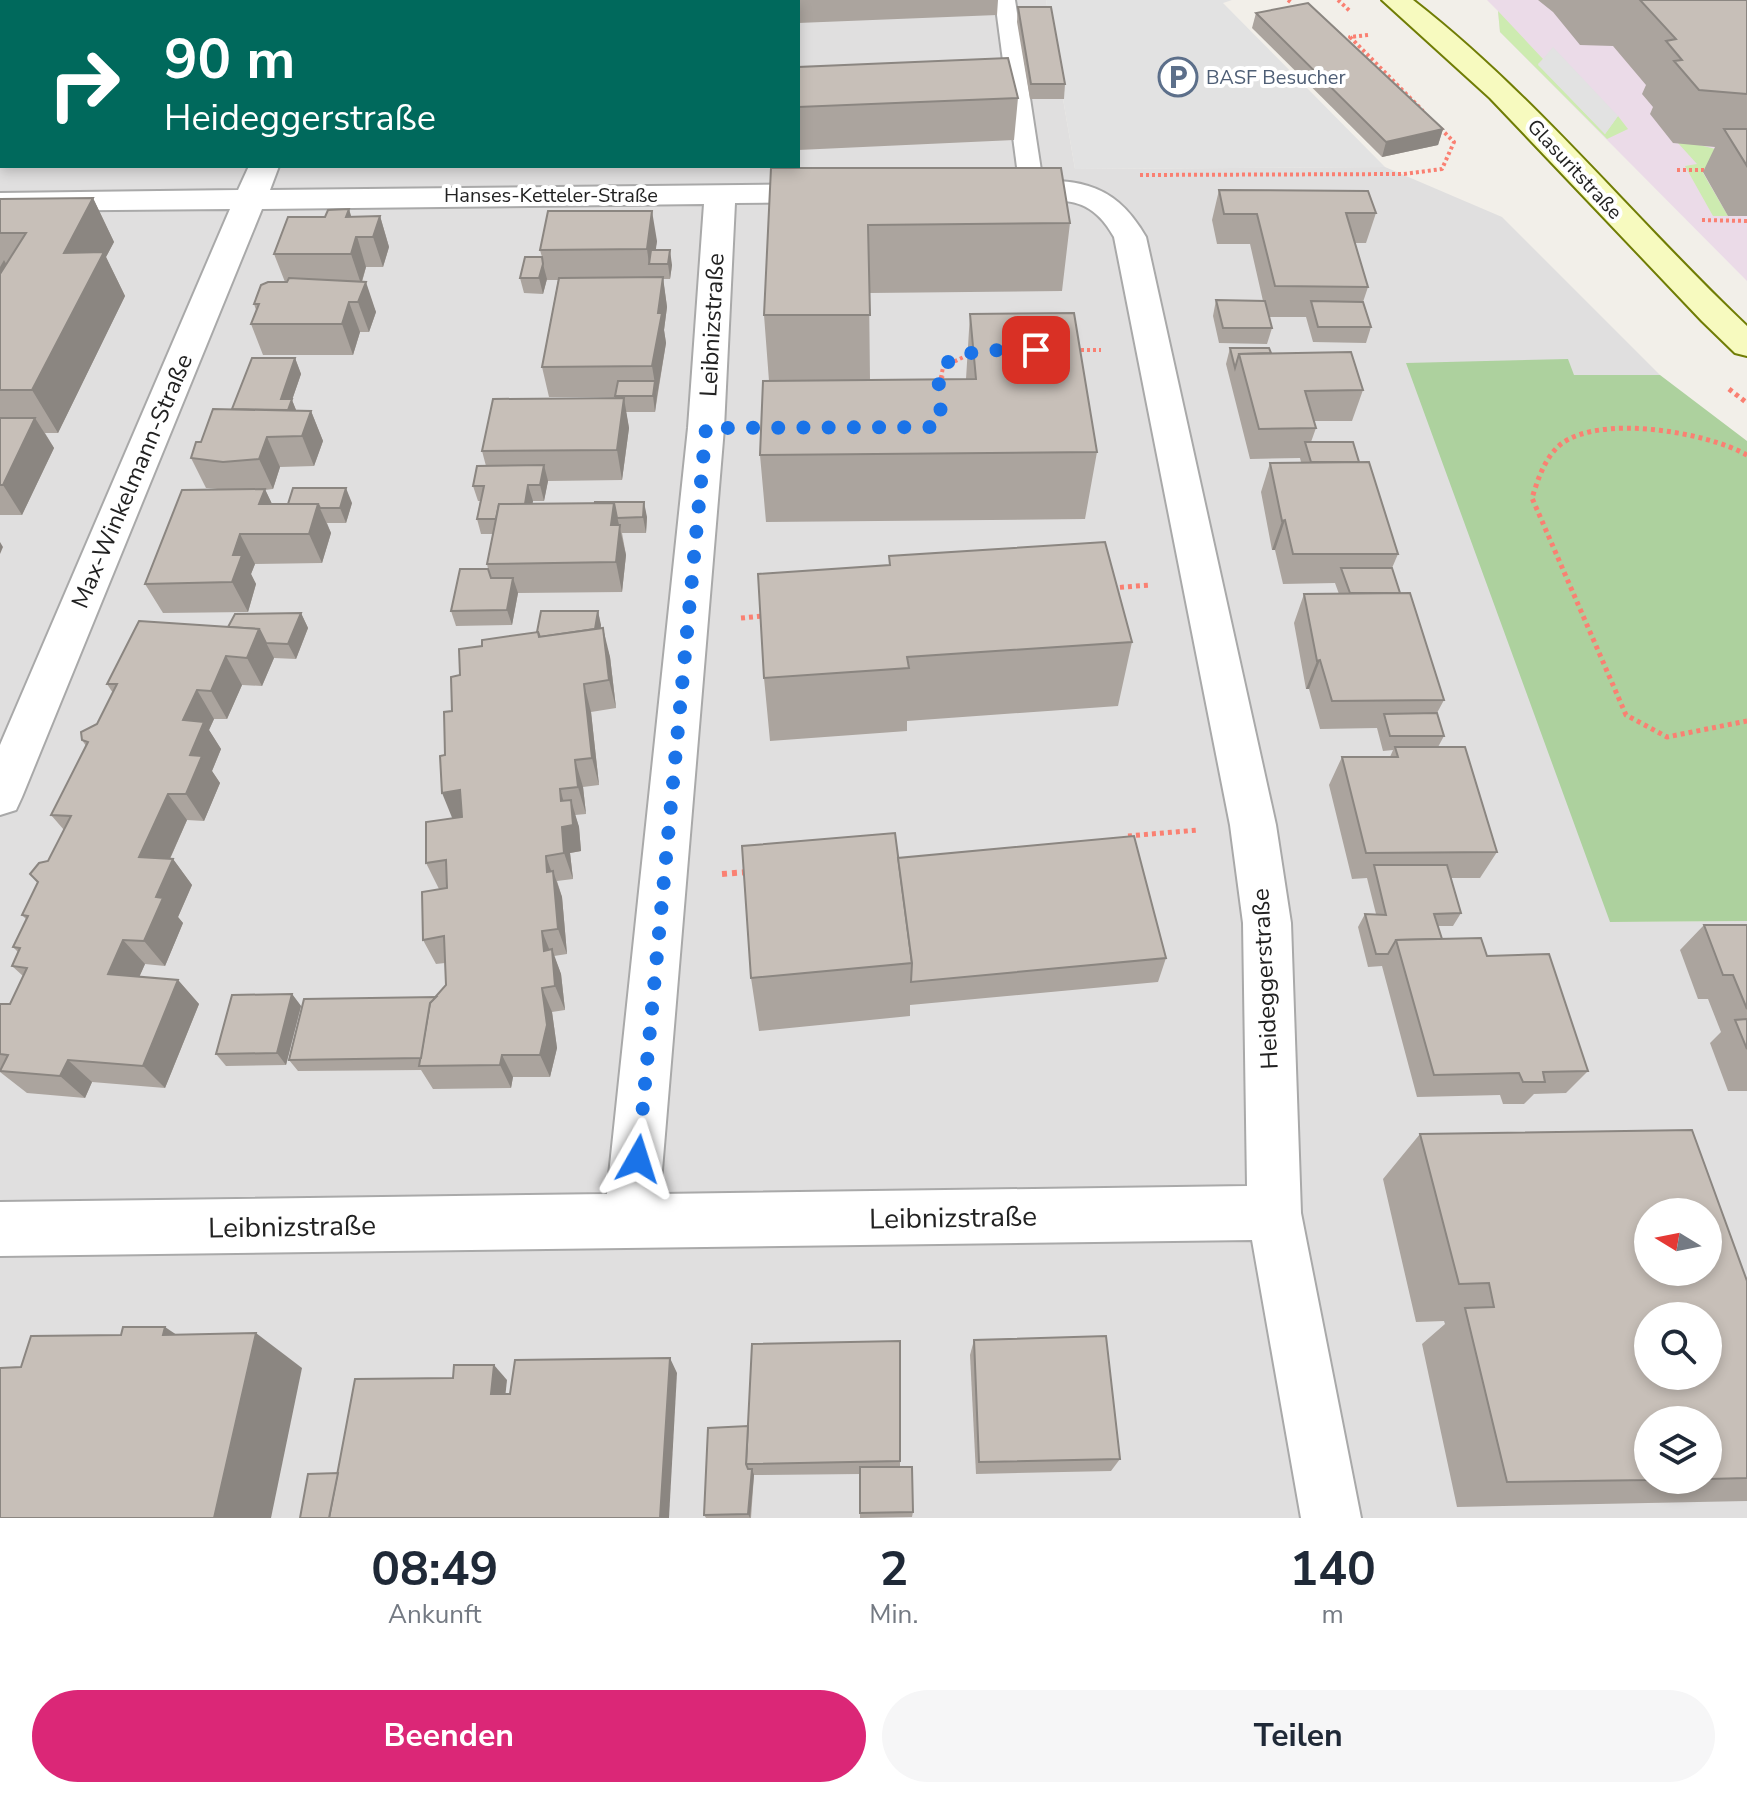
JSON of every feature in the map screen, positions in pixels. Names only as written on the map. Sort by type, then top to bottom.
[{"type":"main road","name":"Glasuritstraße","points":[[1396,0],[1431,26],[1543,132],[1660,260],[1747,345]]},
{"type":"street","name":"Hanses-Ketteler-Straße","points":[[0,202],[257,182],[720,194],[860,192]]},
{"type":"street","name":"Max-Winkelmann-Straße","points":[[0,797],[257,182]]},
{"type":"street","points":[[969,191],[1032,190],[1086,194],[1118,187]]},
{"type":"street","name":"Heideggerstraße","points":[[1118,187],[1114,207],[1130,237],[1253,825],[1267,923],[1274,1213],[1331,1518]]},
{"type":"street","name":"Leibnizstraße","points":[[631,1221],[706,428],[720,194]]},
{"type":"street","name":"Leibnizstraße","points":[[0,1229],[1274,1213]]},
{"type":"lane","points":[[1005,0],[1032,190]]},
{"type":"path","points":[[1118,187],[1404,174],[1442,169],[1454,142],[1350,37],[1375,34]]},
{"type":"path","points":[[1677,170],[1719,170]]},
{"type":"path","points":[[1702,220],[1747,221]]},
{"type":"path","points":[[1065,350],[1154,350]]},
{"type":"path","points":[[940,390],[943,367],[962,354],[977,351]]},
{"type":"path","points":[[1747,455],[1738,448],[1692,437],[1621,429],[1570,438],[1543,464],[1532,498],[1626,715],[1667,737],[1747,721]]},
{"type":"path","points":[[1109,589],[1202,581]]},
{"type":"path","points":[[689,622],[766,616]]},
{"type":"path","points":[[1126,837],[1253,825]]},
{"type":"path","points":[[665,880],[760,871]]},
{"type":"shaded area","points":[[800,0],[1046,0],[1075,169],[1385,167],[1502,217],[1660,375],[1574,375],[1610,922],[1747,921],[1747,1518],[0,1518],[0,168],[800,168]]},
{"type":"shaded area","name":"BASF Besucher","points":[[1046,0],[1232,0],[1223,3],[1385,167],[1075,169]]},
{"type":"shaded area","points":[[1487,0],[1747,0],[1747,281],[1500,32],[1498,11]]},
{"type":"shaded area","points":[[1553,47],[1618,116],[1605,134],[1538,65]]},
{"type":"green space","points":[[1498,11],[1543,59],[1538,64],[1605,134],[1618,116],[1628,129],[1607,139],[1500,32]]},
{"type":"green space","points":[[1688,142],[1723,151],[1703,173],[1728,216],[1713,216],[1685,166],[1697,164],[1678,143]]},
{"type":"green space","points":[[1568,359],[1574,375],[1660,375],[1747,441],[1747,921],[1610,922],[1406,363]]},
{"type":"building","points":[[1640,0],[1747,0],[1747,94],[1699,90],[1674,61],[1682,60],[1666,41],[1676,39]]},
{"type":"building","points":[[1308,3],[1443,129],[1386,142],[1256,13]]},
{"type":"building","points":[[1018,7],[1051,7],[1065,84],[1031,84]]},
{"type":"building","points":[[1008,58],[1018,98],[800,107],[800,67]]},
{"type":"building","points":[[1724,129],[1747,129],[1747,166]]},
{"type":"building","points":[[771,168],[1061,168],[1070,223],[868,225],[870,315],[764,315]]},
{"type":"building","points":[[1219,190],[1368,191],[1376,213],[1346,213],[1368,287],[1275,286],[1257,214],[1224,214]]},
{"type":"building","points":[[93,198],[64,253],[104,252],[32,390],[0,390],[0,274],[26,233],[0,233],[0,199]]},
{"type":"building","points":[[349,209],[346,217],[380,216],[373,237],[356,237],[351,254],[274,254],[288,217],[325,217],[328,210]]},
{"type":"building","points":[[548,211],[652,211],[647,249],[540,250]]},
{"type":"building","points":[[651,250],[670,250],[668,264],[649,264]]},
{"type":"building","points":[[525,257],[542,257],[539,278],[520,278]]},
{"type":"building","points":[[663,277],[658,313],[662,313],[652,366],[542,367],[559,278]]},
{"type":"building","points":[[289,278],[366,282],[358,302],[349,302],[342,324],[251,324],[259,304],[254,304],[261,285],[287,282]]},
{"type":"building","points":[[1216,300],[1265,301],[1272,328],[1223,328]]},
{"type":"building","points":[[1311,301],[1363,302],[1371,327],[1318,327]]},
{"type":"building","points":[[1074,313],[1097,452],[760,455],[763,381],[976,379],[970,314]]},
{"type":"building","points":[[1230,348],[1269,348],[1271,353],[1239,354],[1235,368]]},
{"type":"building","points":[[1351,352],[1363,390],[1305,391],[1316,428],[1259,429],[1239,354]]},
{"type":"building","points":[[252,358],[295,358],[281,399],[292,399],[288,410],[232,409]]},
{"type":"building","points":[[618,381],[655,381],[653,396],[615,396]]},
{"type":"building","points":[[624,398],[617,450],[482,451],[493,399]]},
{"type":"building","points":[[213,409],[311,411],[302,436],[267,437],[259,459],[223,462],[191,458],[196,442],[201,442]]},
{"type":"building","points":[[0,418],[35,418],[3,485],[0,485]]},
{"type":"building","points":[[1305,442],[1353,442],[1359,462],[1311,462]]},
{"type":"building","points":[[1369,462],[1398,554],[1293,554],[1285,520],[1282,521],[1270,463]]},
{"type":"building","points":[[544,465],[540,485],[528,485],[525,504],[499,504],[496,519],[477,519],[484,486],[473,486],[477,466]]},
{"type":"building","points":[[293,488],[346,488],[340,508],[320,508],[318,504],[288,504]]},
{"type":"building","points":[[265,489],[259,504],[318,504],[309,534],[240,534],[233,555],[242,555],[232,582],[145,584],[182,490]]},
{"type":"building","points":[[594,502],[644,502],[643,517],[617,518],[614,503]]},
{"type":"building","points":[[614,503],[611,525],[620,525],[616,562],[487,564],[499,504]]},
{"type":"building","points":[[1105,542],[1132,642],[907,657],[909,668],[764,678],[758,574],[890,565],[889,556]]},
{"type":"building","points":[[1341,568],[1392,568],[1400,593],[1350,593]]},
{"type":"building","points":[[460,569],[488,569],[491,578],[513,578],[507,610],[451,611]]},
{"type":"building","points":[[1410,593],[1444,700],[1332,701],[1320,660],[1317,661],[1304,594]]},
{"type":"building","points":[[541,611],[598,611],[595,629],[540,637],[537,632]]},
{"type":"building","points":[[301,613],[288,644],[266,643],[259,629],[228,627],[235,614]]},
{"type":"building","points":[[139,621],[259,629],[247,658],[226,656],[211,691],[197,690],[183,720],[204,722],[190,755],[202,756],[186,794],[168,794],[139,857],[173,859],[156,897],[163,898],[144,941],[123,940],[108,974],[178,980],[143,1066],[68,1060],[60,1076],[0,1071],[8,1055],[0,1054],[0,1004],[10,1004],[27,968],[12,966],[20,948],[13,947],[28,916],[22,915],[38,882],[30,874],[39,863],[48,861],[71,816],[51,815],[88,742],[82,740],[81,732],[97,724],[117,684],[107,684]]},
{"type":"building","points":[[603,628],[609,680],[584,684],[592,758],[575,760],[578,787],[560,789],[561,801],[571,800],[573,825],[562,827],[564,853],[546,856],[547,872],[553,871],[558,929],[542,931],[544,951],[552,949],[555,986],[542,988],[547,1025],[540,1055],[502,1055],[500,1065],[419,1066],[430,1003],[446,985],[444,936],[423,940],[422,892],[447,888],[446,860],[426,863],[426,822],[462,817],[460,790],[442,793],[440,756],[445,755],[444,712],[452,711],[451,677],[460,675],[459,649],[482,646],[482,640],[538,632],[539,637]]},
{"type":"building","points":[[1437,713],[1444,736],[1390,736],[1384,714]]},
{"type":"building","points":[[1395,747],[1465,747],[1497,852],[1366,853],[1342,757],[1398,757]]},
{"type":"building","points":[[895,833],[912,963],[751,978],[742,846]]},
{"type":"building","points":[[1134,836],[1166,958],[911,982],[912,963],[898,858]]},
{"type":"building","points":[[1374,865],[1447,865],[1461,913],[1434,914],[1442,939],[1396,940],[1388,954],[1376,954],[1365,914],[1386,915]]},
{"type":"building","points":[[1704,925],[1747,925],[1747,1009],[1733,975],[1723,975]]},
{"type":"building","points":[[1481,938],[1487,956],[1549,954],[1588,1071],[1543,1072],[1545,1082],[1523,1082],[1519,1073],[1434,1075],[1396,940]]},
{"type":"building","points":[[292,994],[277,1053],[216,1054],[232,995]]},
{"type":"building","points":[[436,997],[430,1003],[421,1058],[289,1060],[304,999]]},
{"type":"building","points":[[1747,1019],[1747,1049],[1735,1020]]},
{"type":"building","points":[[1692,1130],[1717,1198],[1634,1198],[1634,1286],[1722,1286],[1722,1212],[1747,1281],[1747,1478],[1722,1479],[1722,1406],[1634,1406],[1634,1480],[1507,1482],[1465,1308],[1494,1307],[1489,1283],[1459,1284],[1420,1134]]},
{"type":"building","points":[[123,1327],[165,1327],[163,1335],[256,1333],[214,1518],[0,1518],[0,1368],[21,1367],[31,1336],[121,1335]]},
{"type":"building","points":[[1106,1336],[1120,1459],[979,1462],[974,1340]]},
{"type":"building","points":[[900,1341],[900,1461],[746,1464],[752,1344]]},
{"type":"building","points":[[670,1358],[660,1518],[329,1518],[355,1379],[453,1378],[454,1365],[494,1365],[491,1394],[510,1394],[515,1360]]},
{"type":"building","points":[[748,1426],[746,1464],[748,1469],[752,1469],[748,1514],[704,1515],[708,1428]]},
{"type":"building","points":[[860,1467],[912,1467],[913,1512],[860,1513]]},
{"type":"building","points":[[338,1473],[329,1518],[300,1518],[308,1474]]},
{"type":"place","name":"BASF Besucher","points":[[1178,77]]},
{"type":"route","points":[[638,1159],[706,428],[933,427],[941,421],[939,376],[943,367],[962,354],[977,351],[1036,350]]}]
